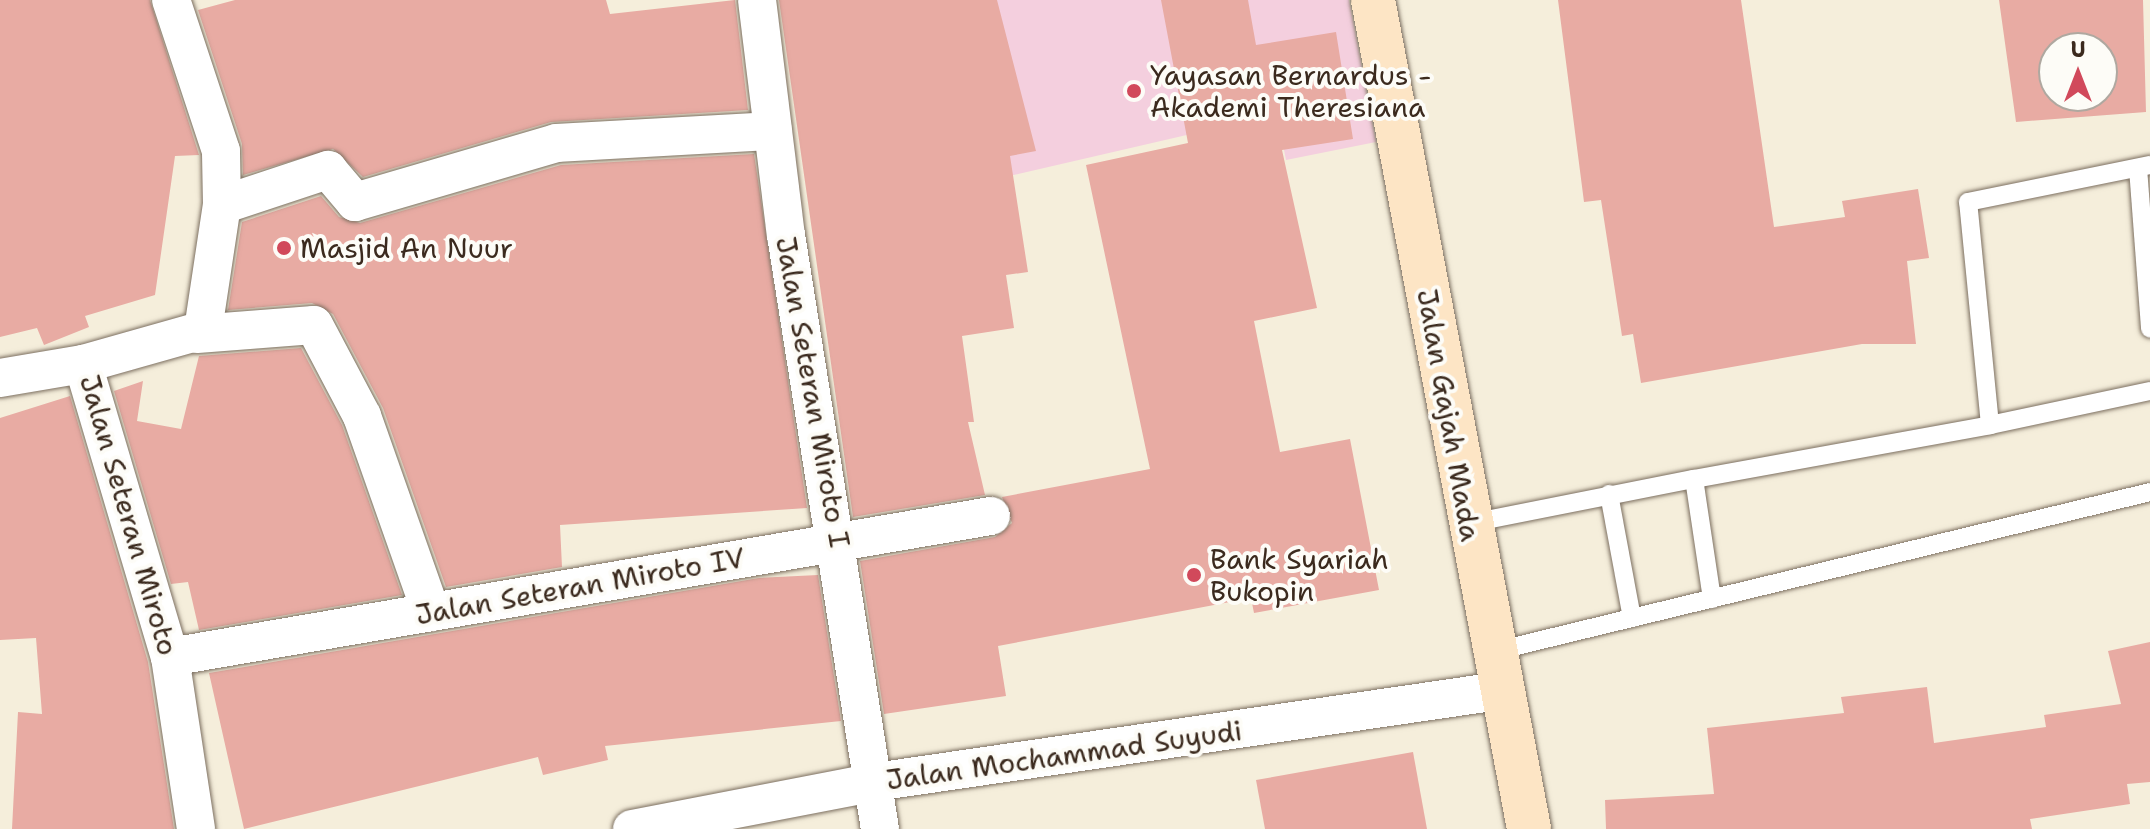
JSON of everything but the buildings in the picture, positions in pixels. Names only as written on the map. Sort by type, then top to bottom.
[{"type":"main road","name":"Jalan Gajah Mada","points":[[1373,0],[1468,524],[1529,829]]},
{"type":"street","name":"Jalan Seteran Miroto I","points":[[757,0],[773,131],[839,542],[880,829]]},
{"type":"street","points":[[179,2],[221,151],[222,205],[201,327]]},
{"type":"street","points":[[222,205],[328,170],[355,202],[557,143],[773,131]]},
{"type":"street","points":[[201,327],[321,303]]},
{"type":"street","points":[[201,327],[314,325],[362,416],[431,612]]},
{"type":"street","name":"Jalan Seteran Miroto","points":[[196,829],[170,657],[83,364],[201,327]]},
{"type":"street","points":[[0,378],[83,364]]},
{"type":"street","name":"Jalan Seteran Miroto IV","points":[[170,657],[991,516]]},
{"type":"street","name":"Jalan Mochammad Suyudi","points":[[632,829],[875,782],[1496,671]]},
{"type":"lane","points":[[1990,425],[1968,202],[2144,166],[2150,329]]},
{"type":"lane","points":[[1468,524],[1609,494],[1990,425],[2150,391]]},
{"type":"lane","points":[[1694,479],[1712,599]]},
{"type":"lane","points":[[1496,671],[1632,618],[2150,492]]},
{"type":"lane","points":[[1609,494],[1632,618]]},
{"type":"shaded area","name":"Yayasan Bernardus - Akademi Theresiana","points":[[908,0],[1349,0],[1376,142],[1286,160],[1277,114],[927,195]]},
{"type":"place","name":"Yayasan Bernardus - Akademi Theresiana","points":[[1134,91]]},
{"type":"place","name":"Masjid An Nuur","points":[[284,248]]},
{"type":"place","name":"Bank Syariah Bukopin","points":[[1194,575]]}]
